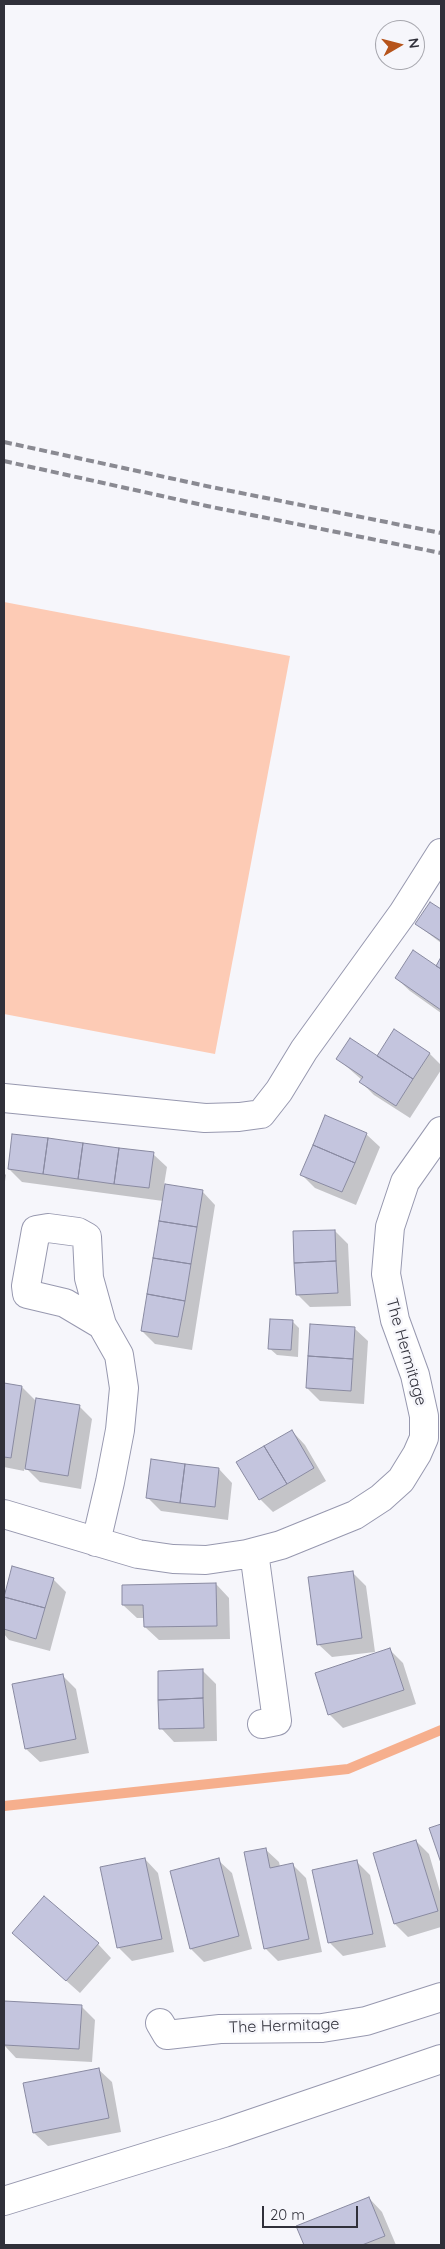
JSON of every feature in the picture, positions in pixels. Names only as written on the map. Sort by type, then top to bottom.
[{"type":"street","points":[[4,1098],[205,1118],[260,1114],[279,1091],[304,1050],[403,914],[441,853]]},
{"type":"street","name":"The Hermitage","points":[[4,1514],[138,1554],[173,1559],[206,1560],[254,1552],[280,1545],[355,1515],[381,1498],[401,1480],[417,1454],[433,1440],[424,1416],[415,1375],[394,1320],[386,1274],[390,1227],[405,1182],[441,1131]]},
{"type":"street","points":[[96,1542],[112,1473],[124,1388],[119,1355],[102,1325]]},
{"type":"street","points":[[254,1552],[277,1721],[262,1724]]},
{"type":"street","name":"The Hermitage","points":[[160,2022],[166,2035],[220,2029],[322,2028],[366,2021],[441,1997]]},
{"type":"street","points":[[4,2201],[224,2133],[441,2059]]},
{"type":"shaded area","points":[[4,602],[290,656],[215,1054],[4,1014]]},
{"type":"building","points":[[430,902],[441,909],[441,941],[415,924]]},
{"type":"building","points":[[413,950],[441,969],[441,1010],[395,978]]},
{"type":"building","points":[[441,957],[441,969],[436,966]]},
{"type":"building","points":[[394,1029],[430,1053],[413,1079],[377,1056]]},
{"type":"building","points":[[350,1038],[413,1079],[396,1106],[359,1082],[363,1077],[336,1059]]},
{"type":"building","points":[[325,1115],[367,1133],[355,1163],[313,1145]]},
{"type":"building","points":[[12,1134],[48,1138],[43,1174],[8,1169]]},
{"type":"building","points":[[48,1138],[83,1143],[78,1179],[43,1174]]},
{"type":"building","points":[[83,1143],[119,1148],[114,1184],[78,1179]]},
{"type":"building","points":[[313,1145],[355,1163],[342,1192],[300,1175]]},
{"type":"building","points":[[119,1148],[154,1152],[149,1188],[114,1184]]},
{"type":"building","points":[[165,1184],[203,1190],[197,1227],[159,1221]]},
{"type":"building","points":[[159,1221],[197,1227],[191,1264],[153,1258]]},
{"type":"building","points":[[335,1230],[336,1261],[294,1263],[293,1231]]},
{"type":"building","points":[[153,1258],[191,1264],[185,1301],[147,1294]]},
{"type":"building","points":[[336,1261],[338,1293],[296,1295],[294,1263]]},
{"type":"building","points":[[147,1294],[185,1301],[178,1337],[141,1331]]},
{"type":"building","points":[[270,1319],[293,1320],[291,1350],[268,1349]]},
{"type":"building","points":[[310,1324],[355,1327],[353,1359],[308,1356]]},
{"type":"building","points":[[308,1356],[353,1359],[351,1391],[306,1388]]},
{"type":"building","points":[[4,1383],[22,1386],[11,1458],[4,1457]]},
{"type":"building","points":[[36,1398],[80,1405],[68,1476],[25,1469]]},
{"type":"building","points":[[292,1430],[314,1468],[287,1484],[264,1446]]},
{"type":"building","points":[[264,1446],[287,1484],[259,1500],[236,1462]]},
{"type":"building","points":[[151,1459],[185,1464],[180,1503],[146,1498]]},
{"type":"building","points":[[185,1464],[219,1468],[215,1507],[180,1503]]},
{"type":"building","points":[[12,1566],[54,1578],[45,1608],[4,1597]]},
{"type":"building","points":[[353,1571],[362,1638],[317,1645],[308,1577]]},
{"type":"building","points":[[216,1583],[217,1626],[144,1627],[143,1605],[122,1605],[122,1585]]},
{"type":"building","points":[[4,1597],[45,1608],[36,1639],[4,1629]]},
{"type":"building","points":[[390,1648],[404,1690],[328,1715],[315,1673]]},
{"type":"building","points":[[203,1669],[203,1698],[158,1700],[158,1671]]},
{"type":"building","points":[[63,1674],[76,1739],[25,1749],[12,1684]]},
{"type":"building","points":[[203,1698],[204,1728],[159,1729],[158,1700]]},
{"type":"building","points":[[441,1824],[441,1863],[429,1828]]},
{"type":"building","points":[[416,1840],[438,1911],[394,1924],[373,1853]]},
{"type":"building","points":[[266,1848],[270,1868],[293,1863],[309,1939],[264,1949],[244,1852]]},
{"type":"building","points":[[145,1858],[162,1939],[117,1948],[100,1867]]},
{"type":"building","points":[[219,1858],[239,1936],[190,1949],[170,1871]]},
{"type":"building","points":[[357,1860],[373,1934],[328,1943],[312,1870]]},
{"type":"building","points":[[44,1896],[99,1943],[66,1981],[12,1933]]},
{"type":"building","points":[[4,2001],[82,2005],[79,2049],[4,2045]]},
{"type":"building","points":[[99,2068],[109,2118],[33,2133],[23,2083]]},
{"type":"building","points":[[369,2197],[385,2236],[362,2245],[304,2245],[296,2226]]},
{"type":"waterway","points":[[4,1806],[348,1769],[441,1730]]},
{"type":"railway","points":[[4,442],[211,487],[441,533]]},
{"type":"railway","points":[[4,461],[207,506],[441,553]]}]
